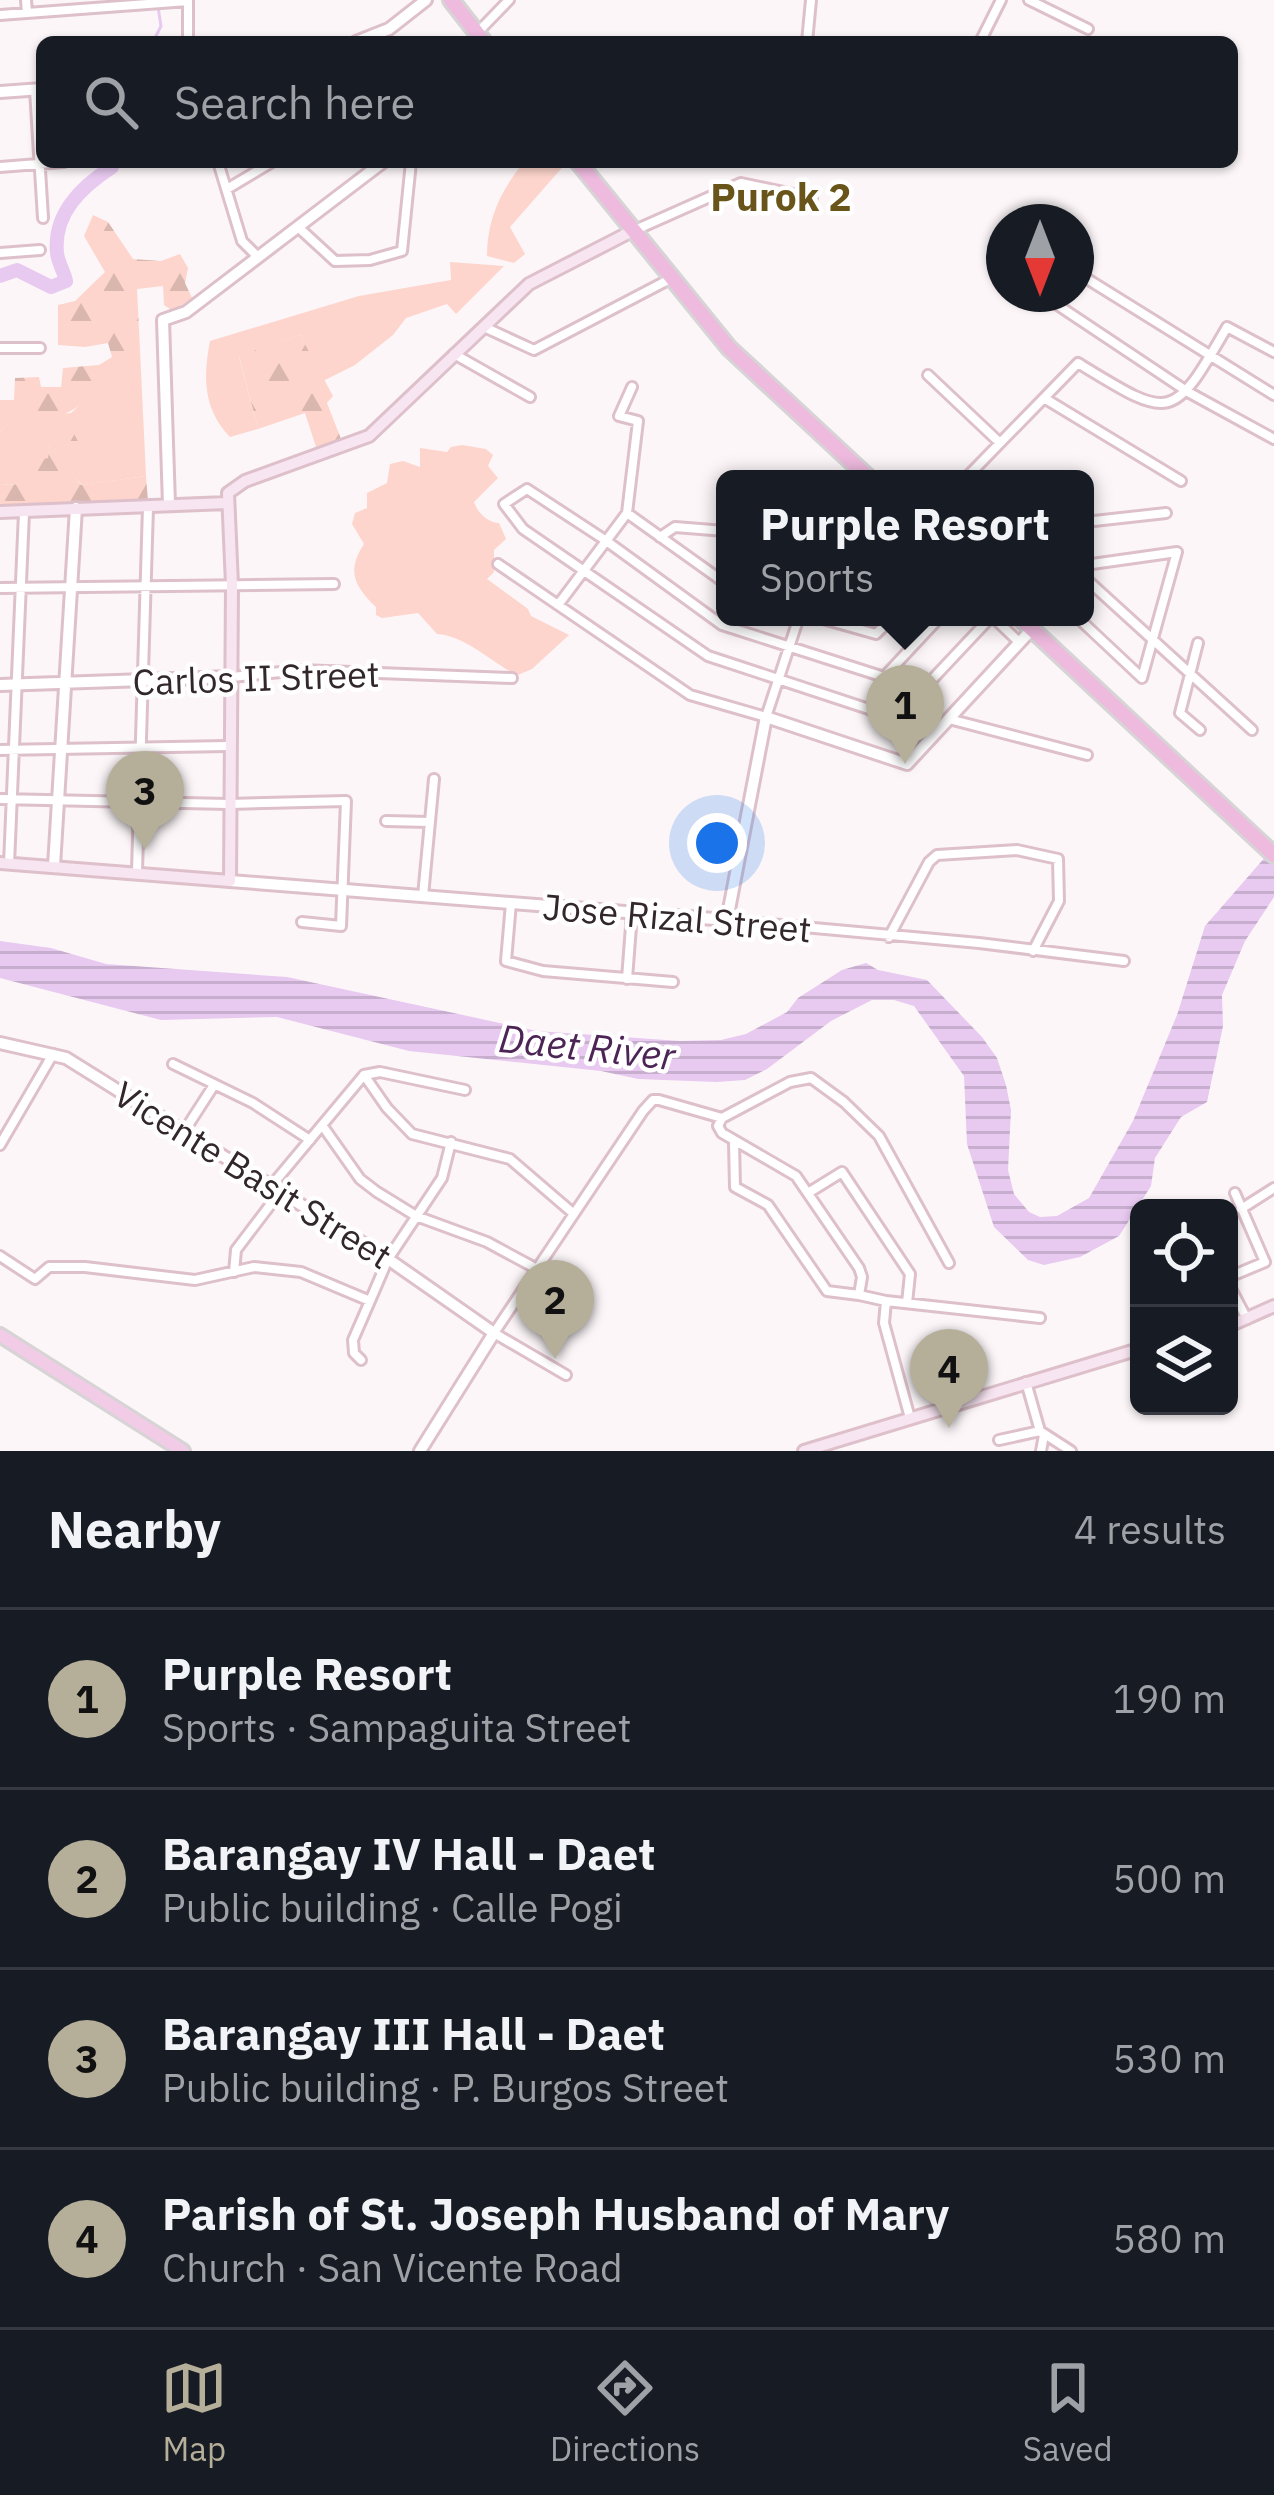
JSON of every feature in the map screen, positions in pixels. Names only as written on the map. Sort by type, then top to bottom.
[{"type":"highway","points":[[451,0],[479,36]]},
{"type":"highway","points":[[583,168],[729,348],[860,470]]},
{"type":"highway","points":[[1041,626],[1274,855]]},
{"type":"main road","points":[[4,863],[230,880],[228,493],[245,481],[370,436],[529,284],[632,231]]},
{"type":"main road","points":[[0,512],[227,503]]},
{"type":"main road","points":[[1238,1323],[1274,1306]]},
{"type":"main road","points":[[1,1338],[183,1451]]},
{"type":"main road","points":[[804,1451],[1130,1352]]},
{"type":"street","points":[[26,0],[27,13]]},
{"type":"street","points":[[371,36],[389,29],[426,0]]},
{"type":"street","points":[[482,36],[509,0]]},
{"type":"street","points":[[808,36],[811,0]]},
{"type":"street","points":[[983,36],[1001,0]]},
{"type":"street","points":[[1029,0],[1088,29]]},
{"type":"street","points":[[0,15],[188,1],[188,36]]},
{"type":"street","points":[[0,92],[36,89]]},
{"type":"street","points":[[0,167],[36,164]]},
{"type":"street","points":[[39,168],[43,218]]},
{"type":"street","points":[[220,168],[242,242],[258,257]]},
{"type":"street","points":[[227,189],[262,168]]},
{"type":"street","points":[[170,505],[163,320],[186,312],[375,168]]},
{"type":"street","points":[[298,227],[335,262],[370,260],[402,251],[411,168]]},
{"type":"street","points":[[632,231],[741,182],[812,198]]},
{"type":"street","points":[[0,253],[40,250]]},
{"type":"street","points":[[482,326],[534,350],[670,279]]},
{"type":"street","points":[[1094,283],[1274,395]]},
{"type":"street","points":[[1068,312],[1188,392],[1274,440]]},
{"type":"street","points":[[974,470],[1078,363],[1152,404],[1166,404],[1188,392],[1227,327],[1274,352]]},
{"type":"street","points":[[0,348],[40,347]]},
{"type":"street","points":[[454,354],[530,398]]},
{"type":"street","points":[[928,374],[1000,443]]},
{"type":"street","points":[[558,605],[627,513],[638,421],[619,416],[632,387]]},
{"type":"street","points":[[1044,398],[1181,481]]},
{"type":"street","points":[[716,621],[526,489],[504,504],[523,530],[708,656],[896,718],[983,626]]},
{"type":"street","points":[[137,871],[148,506]]},
{"type":"street","points":[[54,866],[76,508]]},
{"type":"street","points":[[4,863],[24,511]]},
{"type":"street","points":[[1094,521],[1166,512]]},
{"type":"street","points":[[627,513],[716,577]]},
{"type":"street","points":[[659,536],[675,527],[716,530]]},
{"type":"street","points":[[1087,626],[1142,678],[1177,552],[1094,570]]},
{"type":"street","points":[[498,565],[690,695],[907,764],[1035,626]]},
{"type":"street","points":[[1094,577],[1154,641],[1252,730]]},
{"type":"street","points":[[0,588],[334,584]]},
{"type":"street","points":[[725,626],[884,677],[932,626]]},
{"type":"street","points":[[727,920],[766,717],[796,626]]},
{"type":"street","points":[[848,626],[876,634],[884,626]]},
{"type":"street","points":[[1002,626],[1021,643]]},
{"type":"street","points":[[1198,643],[1180,713],[1200,730]]},
{"type":"street","name":"Carlos II Street","points":[[0,685],[142,682],[300,670],[512,678]]},
{"type":"street","points":[[949,718],[1087,755]]},
{"type":"street","points":[[0,750],[228,746]]},
{"type":"street","points":[[423,896],[434,779]]},
{"type":"street","points":[[6,799],[229,804],[346,801],[341,926],[302,922]]},
{"type":"street","points":[[386,821],[430,822]]},
{"type":"street","points":[[888,937],[928,862],[937,855],[1017,850],[1058,859],[1059,901],[1033,951]]},
{"type":"street","name":"Jose Rizal Street","points":[[230,880],[727,920],[1124,961]]},
{"type":"street","points":[[511,903],[506,961],[543,971],[673,982]]},
{"type":"street","points":[[627,979],[632,913]]},
{"type":"street","name":"Vicente Basit Street","points":[[0,1043],[66,1058],[388,1259],[494,1333]]},
{"type":"street","points":[[0,1145],[53,1054]]},
{"type":"street","points":[[173,1064],[254,1103],[310,1140]]},
{"type":"street","points":[[234,1272],[236,1250],[276,1188],[364,1075],[380,1072],[465,1090]]},
{"type":"street","points":[[364,1075],[386,1108],[412,1134],[510,1159],[574,1214]]},
{"type":"street","points":[[860,1295],[859,1268],[796,1176],[718,1129],[722,1118],[790,1082],[811,1078],[879,1136],[949,1263]]},
{"type":"street","points":[[185,1130],[214,1085]]},
{"type":"street","points":[[420,1451],[494,1333],[653,1100],[722,1118]]},
{"type":"street","points":[[322,1125],[360,1179],[416,1216],[487,1242],[537,1270]]},
{"type":"street","points":[[734,1140],[735,1187],[768,1205],[826,1292],[1040,1318]]},
{"type":"street","points":[[361,1360],[354,1353],[353,1340],[388,1259],[442,1178],[451,1142]]},
{"type":"street","points":[[808,1193],[842,1172],[910,1274],[907,1303]]},
{"type":"street","points":[[1241,1209],[1274,1188]]},
{"type":"street","points":[[1234,1193],[1265,1262],[1238,1276]]},
{"type":"street","points":[[0,1256],[35,1280],[49,1267],[195,1280],[254,1267],[301,1273],[370,1301]]},
{"type":"street","points":[[1238,1300],[1247,1320]]},
{"type":"street","points":[[886,1301],[884,1324],[910,1418]]},
{"type":"street","points":[[494,1333],[566,1376]]},
{"type":"street","points":[[1026,1382],[1042,1433],[1041,1451]]},
{"type":"street","points":[[999,1440],[1042,1433],[1071,1451]]},
{"type":"green space","points":[[520,168],[562,168],[510,227],[525,254],[514,263],[487,256],[497,206]]},
{"type":"green space","points":[[93,215],[108,222],[133,259],[161,261],[180,254],[188,268],[185,283],[192,298],[173,311],[164,305],[163,286],[137,289],[140,350],[67,413],[50,420],[12,420],[0,432],[0,400],[14,400],[15,378],[39,377],[41,387],[61,387],[63,368],[99,365],[112,357],[108,343],[58,345],[58,305],[75,301],[105,272],[84,236]]},
{"type":"green space","points":[[450,262],[504,266],[456,314],[447,304],[406,318],[393,335],[355,365],[323,381],[300,335],[239,357],[258,429],[230,437],[221,426],[207,392],[210,341],[359,296],[451,280]]},
{"type":"green space","points":[[300,335],[333,396],[327,403],[343,444],[318,453],[305,413],[258,429],[239,356]]},
{"type":"green space","points":[[140,350],[146,476],[82,485],[73,475],[74,463],[50,443],[48,458],[21,484],[0,485],[0,432],[12,419],[71,413]]},
{"type":"green space","points":[[56,433],[74,434],[82,448],[73,474],[81,485],[146,476],[148,501],[0,508],[0,485],[21,484],[30,462],[48,458]]},
{"type":"green space","points":[[462,445],[493,455],[488,466],[498,478],[474,502],[484,516],[499,523],[506,539],[494,550],[494,572],[487,579],[531,616],[569,635],[532,669],[511,678],[511,672],[475,648],[437,634],[418,613],[376,615],[376,607],[355,577],[355,562],[364,544],[352,524],[355,513],[367,508],[367,493],[387,483],[390,464],[403,461],[420,467],[420,448],[447,452]]},
{"type":"water","name":"Daet River","points":[[1274,847],[1274,897],[1245,941],[1222,995],[1223,1026],[1207,1102],[1181,1117],[1155,1158],[1151,1186],[1143,1199],[1130,1199],[1130,1219],[1119,1236],[1080,1257],[1044,1265],[1028,1260],[994,1227],[967,1144],[964,1076],[914,1006],[894,1000],[872,1000],[831,1021],[745,1080],[717,1082],[638,1079],[409,1051],[277,1017],[161,1020],[0,978],[0,941],[51,948],[106,964],[287,977],[537,1031],[680,1041],[746,1034],[787,1012],[798,998],[842,970],[866,963],[927,980],[997,1058],[1011,1110],[1008,1170],[1014,1194],[1040,1217],[1057,1216],[1089,1198],[1133,1121],[1177,1015],[1205,926]]},
{"type":"waterway","points":[[156,36],[161,26],[158,7]]},
{"type":"waterway","points":[[0,276],[17,270],[51,287],[66,281],[57,253],[64,214],[90,183],[111,168]]},
{"type":"place","name":"Purple Resort","points":[[905,764]]},
{"type":"place","name":"Barangay III Hall - Daet","points":[[145,850]]},
{"type":"place","name":"Barangay IV Hall - Daet","points":[[555,1359]]},
{"type":"place","name":"Parish of St. Joseph Husband of Mary","points":[[949,1428]]},
{"type":"district","name":"Purok 2","points":[[781,197]]}]
